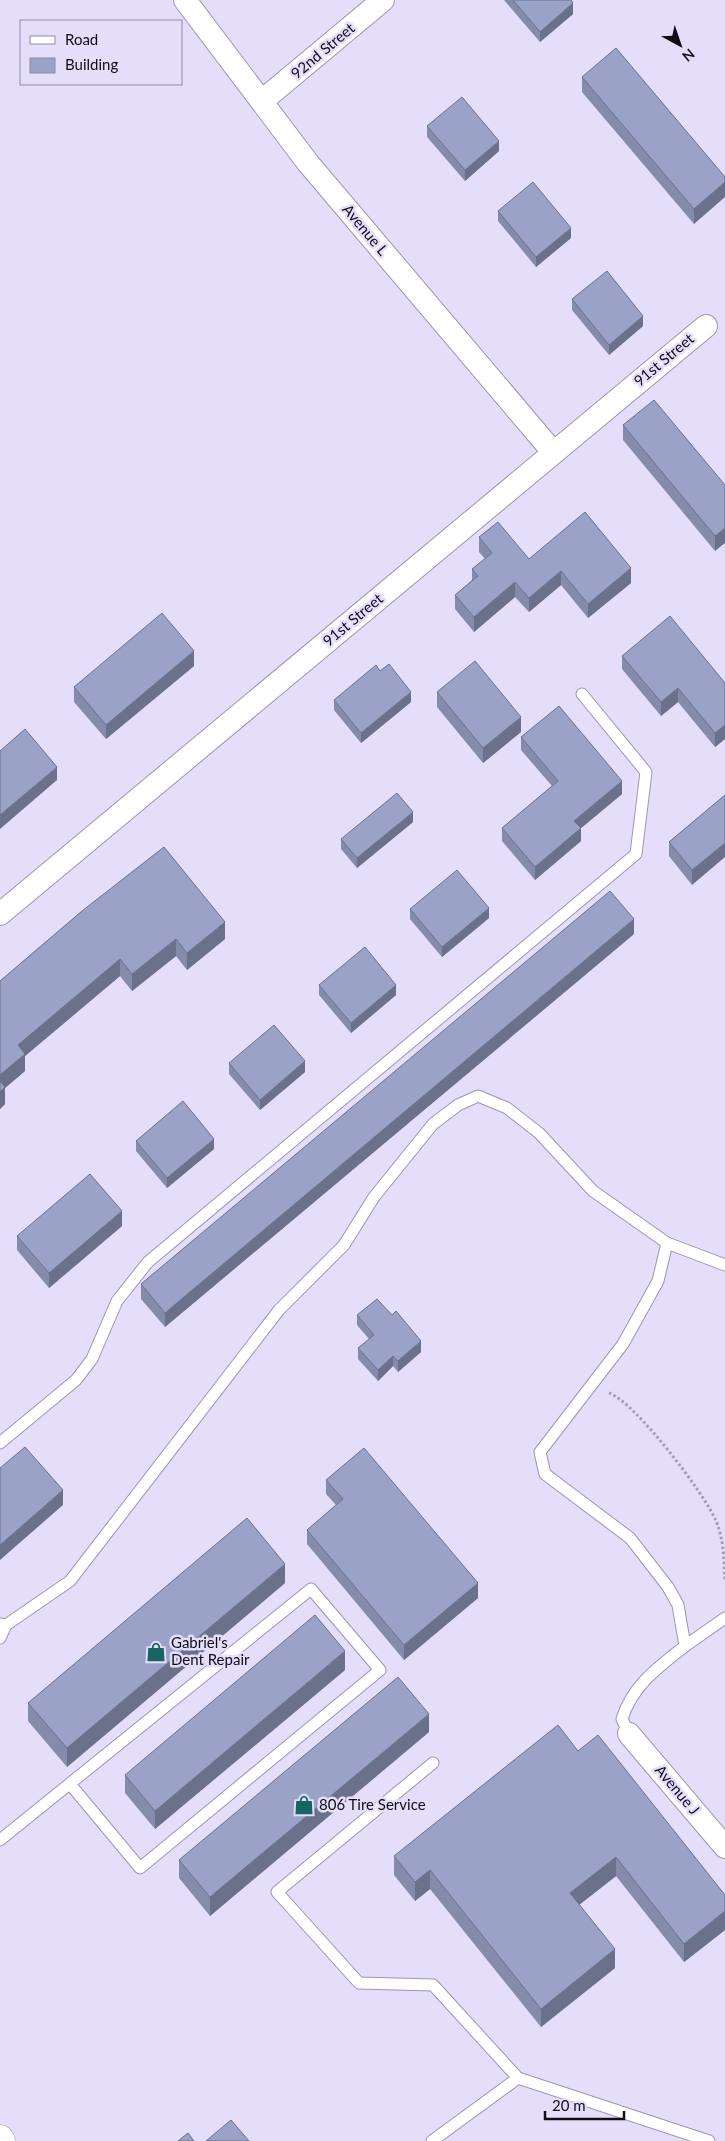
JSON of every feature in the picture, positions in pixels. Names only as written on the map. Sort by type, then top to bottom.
[{"type":"street","name":"Avenue L","points":[[185,0],[308,163],[553,452]]},
{"type":"street","name":"92nd Street","points":[[262,101],[384,0]]},
{"type":"street","name":"91st Street","points":[[0,914],[706,326]]},
{"type":"street","name":"Avenue J","points":[[629,1734],[725,1846]]},
{"type":"lane","points":[[0,1442],[76,1380],[92,1358],[117,1301],[148,1262],[636,854],[646,772],[582,694]]},
{"type":"lane","points":[[0,1638],[3,1624],[70,1581],[278,1310],[344,1245],[374,1197],[433,1124],[458,1105],[478,1096],[507,1108],[538,1133],[593,1191],[667,1243],[725,1264]]},
{"type":"lane","points":[[667,1243],[658,1281],[623,1344],[540,1452],[545,1474],[630,1538],[668,1587],[678,1605],[684,1646]]},
{"type":"lane","points":[[0,1840],[311,1589],[380,1670],[140,1868],[70,1784]]},
{"type":"lane","points":[[629,1734],[622,1719],[627,1702],[648,1674],[725,1618]]},
{"type":"lane","points":[[433,1763],[277,1892],[359,1983],[432,1985],[518,2078],[709,2141]]},
{"type":"lane","points":[[432,2141],[518,2078]]},
{"type":"path","points":[[588,1390],[611,1394],[630,1407],[700,1490],[717,1521],[723,1552],[725,1581]]},
{"type":"building","points":[[513,0],[571,0],[573,3],[540,32]]},
{"type":"building","points":[[616,48],[725,177],[725,182],[694,209],[582,77]]},
{"type":"building","points":[[462,97],[499,141],[465,170],[427,126]]},
{"type":"building","points":[[533,182],[571,228],[536,257],[498,211]]},
{"type":"building","points":[[607,271],[643,316],[609,345],[572,299]]},
{"type":"building","points":[[654,400],[725,485],[725,528],[715,536],[623,425]]},
{"type":"building","points":[[585,512],[631,568],[588,604],[561,571],[529,598],[515,582],[474,617],[455,595],[478,576],[472,569],[492,553],[479,537],[498,522],[529,559]]},
{"type":"building","points":[[162,613],[194,651],[106,725],[74,687]]},
{"type":"building","points":[[670,616],[725,683],[725,725],[715,733],[678,688],[661,702],[622,656]]},
{"type":"building","points":[[475,661],[521,717],[483,748],[437,692]]},
{"type":"building","points":[[389,664],[411,692],[361,733],[334,700],[376,665],[380,671]]},
{"type":"building","points":[[559,706],[622,781],[574,821],[581,828],[535,867],[502,828],[558,781],[521,737]]},
{"type":"building","points":[[25,729],[57,767],[0,815],[0,751]]},
{"type":"building","points":[[397,793],[413,812],[357,858],[341,839]]},
{"type":"building","points":[[725,795],[725,843],[692,870],[669,842]]},
{"type":"building","points":[[164,847],[225,922],[187,953],[176,939],[132,974],[120,959],[18,1045],[25,1054],[0,1075],[0,981],[82,911]]},
{"type":"building","points":[[457,870],[489,908],[442,947],[410,909]]},
{"type":"building","points":[[610,891],[634,919],[165,1313],[141,1284]]},
{"type":"building","points":[[365,947],[396,985],[351,1023],[319,985]]},
{"type":"building","points":[[274,1025],[305,1061],[260,1100],[229,1063]]},
{"type":"building","points":[[0,1081],[5,1087],[0,1092]]},
{"type":"building","points":[[183,1101],[214,1139],[167,1178],[136,1141]]},
{"type":"building","points":[[90,1174],[122,1211],[49,1273],[17,1236]]},
{"type":"building","points":[[377,1299],[392,1315],[396,1311],[421,1341],[398,1361],[393,1356],[378,1370],[358,1348],[374,1335],[357,1315]]},
{"type":"building","points":[[25,1447],[63,1490],[0,1545],[0,1468]]},
{"type":"building","points":[[364,1448],[478,1583],[404,1645],[307,1530],[343,1499],[326,1480]]},
{"type":"building","name":"Gabriel's Dent Repair","points":[[247,1518],[285,1564],[67,1748],[28,1703]]},
{"type":"building","points":[[315,1615],[345,1651],[155,1811],[125,1775]]},
{"type":"building","name":"806 Tire Service","points":[[398,1677],[429,1714],[210,1897],[179,1860]]},
{"type":"building","points":[[558,1725],[578,1751],[598,1735],[725,1895],[725,1911],[684,1944],[616,1857],[570,1893],[615,1949],[541,2009],[430,1870],[415,1882],[394,1856]]},
{"type":"building","points":[[231,2120],[249,2141],[206,2141]]},
{"type":"building","points":[[188,2133],[194,2141],[178,2141]]},
{"type":"place","name":"Gabriel's Dent Repair","points":[[156,1652]]},
{"type":"place","name":"806 Tire Service","points":[[304,1805]]}]
